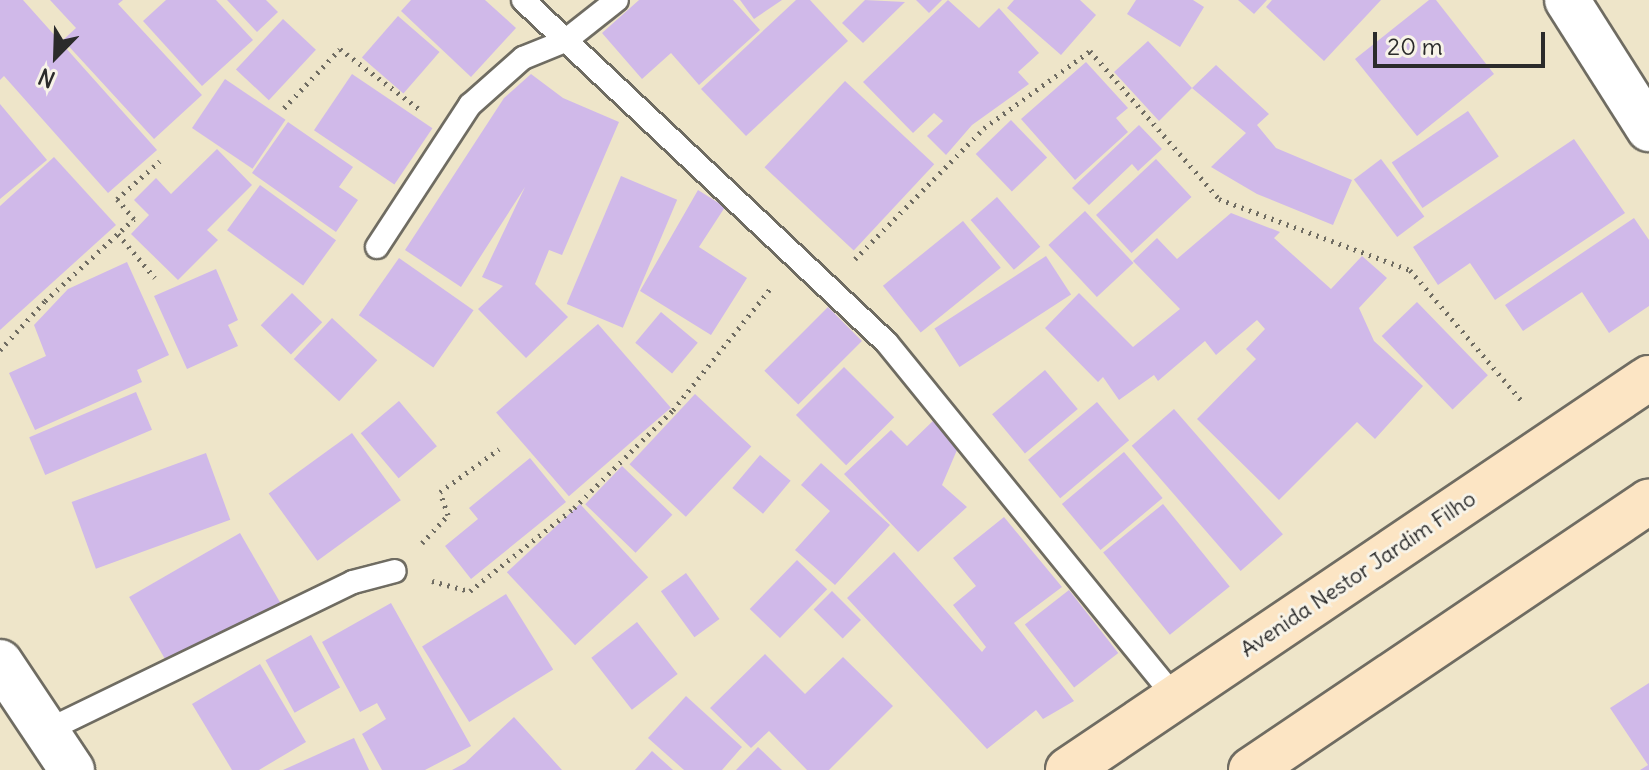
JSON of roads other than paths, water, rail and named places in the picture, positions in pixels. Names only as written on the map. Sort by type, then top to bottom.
[{"type":"main road","name":"Avenida Nestor Jardim Filho","points":[[1068,770],[1649,378]]},
{"type":"main road","points":[[1251,770],[1649,502]]},
{"type":"street","points":[[1567,0],[1649,129]]},
{"type":"street","points":[[0,662],[72,770]]},
{"type":"lane","points":[[523,0],[887,343],[1175,698]]},
{"type":"lane","points":[[377,247],[470,105],[523,58],[565,41],[617,0]]},
{"type":"lane","points":[[46,731],[353,582],[395,571]]}]
